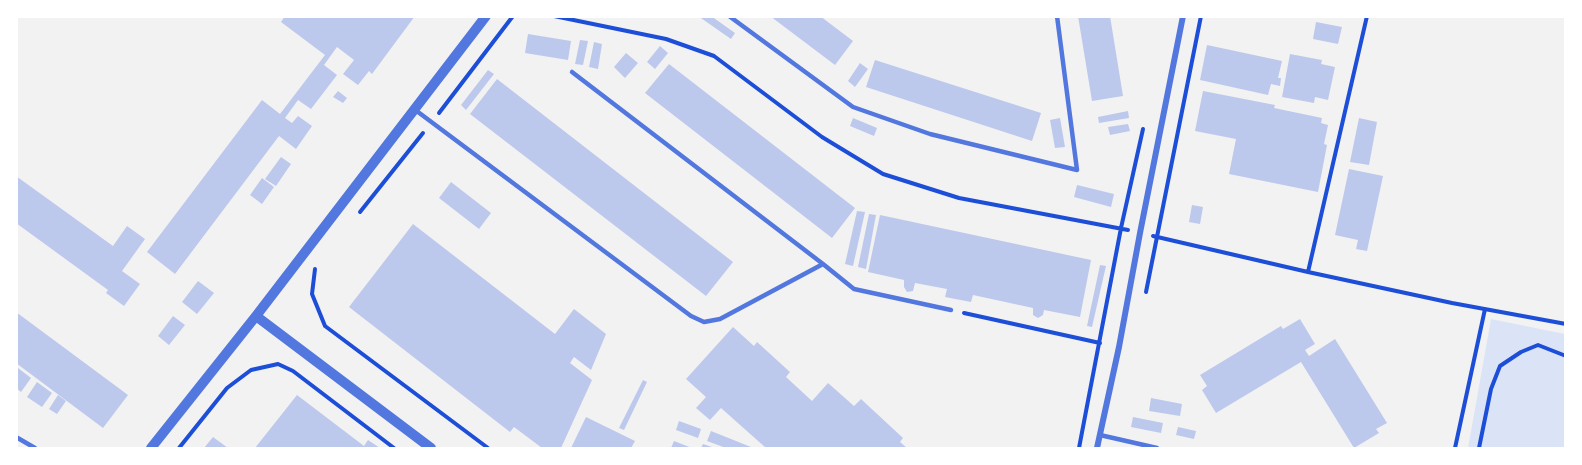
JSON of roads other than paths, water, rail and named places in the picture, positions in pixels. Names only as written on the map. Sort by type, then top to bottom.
[{"type":"street","points":[[151,448],[256,316],[486,16]]},
{"type":"street","points":[[1097,448],[1184,16]]},
{"type":"street","points":[[256,316],[431,448]]},
{"type":"lane","points":[[729,16],[854,107],[930,134],[1077,170],[1057,16]]},
{"type":"lane","points":[[572,72],[854,289],[951,310]]},
{"type":"lane","points":[[414,110],[691,316],[704,322],[720,320],[824,264]]},
{"type":"lane","points":[[1100,435],[1157,448]]},
{"type":"lane","points":[[16,437],[35,448]]}]
